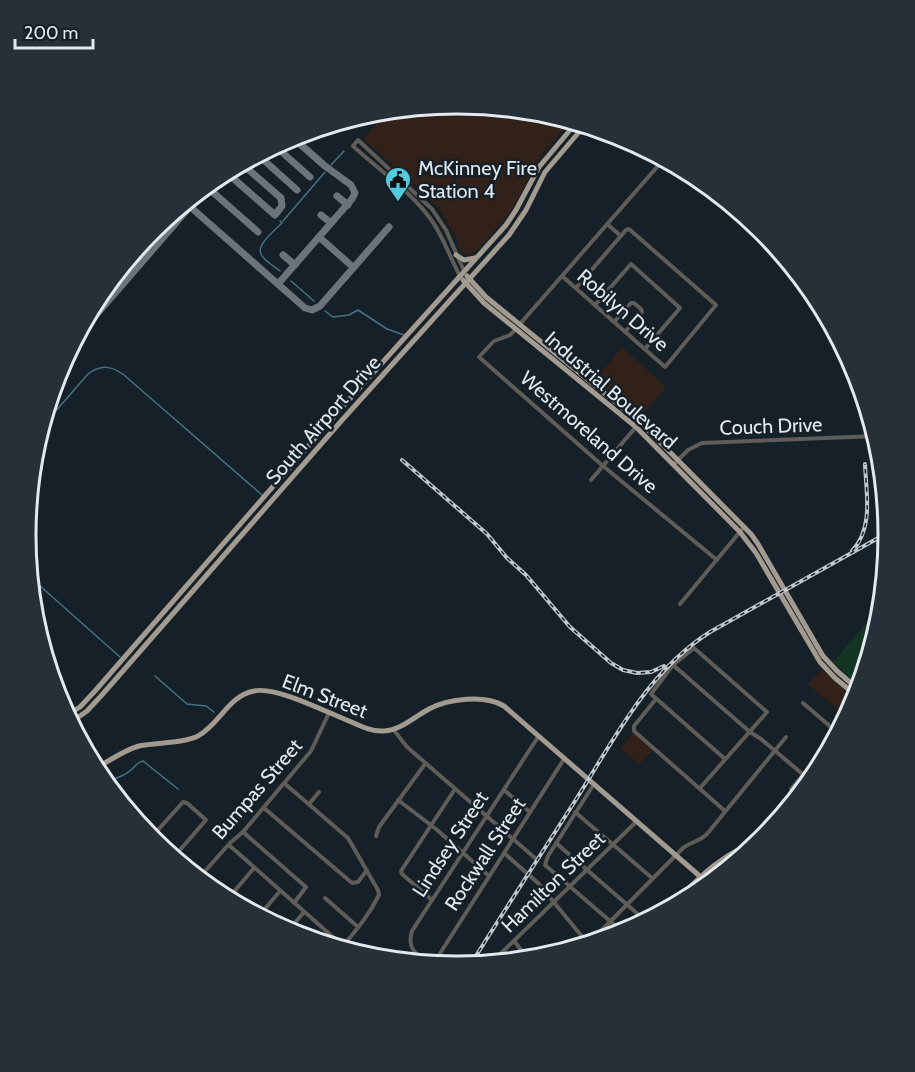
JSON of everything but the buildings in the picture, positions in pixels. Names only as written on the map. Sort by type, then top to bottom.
[{"type":"main road","name":"South Airport Drive","points":[[74,710],[95,691],[337,413],[504,227],[539,167],[570,130]]},
{"type":"main road","name":"South Airport Drive","points":[[77,718],[101,696],[343,418],[510,232],[526,210],[545,172],[579,133]]},
{"type":"main road","points":[[504,227],[510,232]]},
{"type":"main road","points":[[456,255],[464,260],[479,256]]},
{"type":"main road","name":"Industrial Boulevard","points":[[463,274],[478,298],[518,326],[638,424],[758,544],[822,664],[850,690]]},
{"type":"main road","points":[[337,413],[343,418]]},
{"type":"main road","name":"Industrial Boulevard","points":[[742,530],[788,608],[794,609],[828,662],[852,684]]},
{"type":"main road","name":"Elm Street","points":[[103,764],[135,748],[197,736],[237,698],[251,691],[274,691],[371,730],[393,729]]},
{"type":"main road","points":[[393,729],[436,706],[480,699],[501,705],[703,878]]},
{"type":"main road","points":[[688,889],[720,860],[740,849]]},
{"type":"street","name":"Industrial Boulevard","points":[[358,140],[432,209],[446,230],[463,274],[427,214],[353,146],[358,140]]},
{"type":"street","points":[[518,326],[658,166]]},
{"type":"street","points":[[576,288],[621,236],[607,224]]},
{"type":"street","name":"Robilyn Drive","points":[[562,276],[665,367],[716,305],[631,230],[627,229],[621,236]]},
{"type":"street","points":[[595,305],[631,264],[680,308],[645,349]]},
{"type":"street","points":[[614,322],[631,303],[634,303],[642,312],[625,332]]},
{"type":"street","name":"Westmoreland Drive","points":[[518,326],[510,335],[492,342],[479,357],[717,560]]},
{"type":"street","points":[[591,480],[638,424]]},
{"type":"street","name":"Couch Drive","points":[[676,462],[690,448],[705,443],[867,436]]},
{"type":"street","points":[[680,604],[742,530]]},
{"type":"street","points":[[700,788],[767,712],[694,648],[673,666],[651,692],[652,696],[725,759]]},
{"type":"street","points":[[673,666],[803,774]]},
{"type":"street","points":[[656,699],[633,728],[725,811]]},
{"type":"street","points":[[803,703],[833,729]]},
{"type":"street","name":"Bumpas Street","points":[[204,872],[243,832],[312,751],[329,713]]},
{"type":"street","points":[[393,729],[407,747],[425,764],[535,858]]},
{"type":"street","name":"Lindsey Street","points":[[419,956],[415,953],[410,939],[413,929],[538,737]]},
{"type":"street","points":[[600,932],[676,855],[690,843],[703,838],[786,737]]},
{"type":"street","name":"Rockwall Street","points":[[437,957],[564,759]]},
{"type":"street","points":[[376,836],[378,827],[425,764]]},
{"type":"street","points":[[790,789],[811,765]]},
{"type":"street","points":[[284,783],[337,825],[348,838],[379,895],[368,916],[346,942]]},
{"type":"street","points":[[595,784],[548,856],[546,866],[615,926]]},
{"type":"street","points":[[432,900],[400,872],[455,789]]},
{"type":"street","points":[[504,790],[531,812]]},
{"type":"street","points":[[309,804],[319,792]]},
{"type":"street","points":[[398,800],[489,876]]},
{"type":"street","points":[[157,832],[184,802],[206,820],[179,852]]},
{"type":"street","points":[[264,808],[352,884],[358,882],[367,870]]},
{"type":"street","points":[[575,812],[652,878]]},
{"type":"street","name":"Hamilton Street","points":[[499,956],[638,821]]},
{"type":"street","points":[[243,832],[306,887],[294,903]]},
{"type":"street","points":[[556,843],[640,916]]},
{"type":"street","points":[[229,845],[335,939]]},
{"type":"street","points":[[504,853],[528,874],[582,938]]},
{"type":"street","points":[[233,892],[254,868]]},
{"type":"street","points":[[264,910],[280,891]]},
{"type":"street","points":[[326,898],[358,927]]},
{"type":"street","points":[[294,924],[304,912]]},
{"type":"street","points":[[514,941],[523,952]]},
{"type":"shaded area","points":[[430,115],[485,115],[564,128],[541,155],[511,211],[472,254],[461,253],[456,237],[438,207],[363,139],[377,123]]},
{"type":"shaded area","points":[[622,347],[666,387],[640,418],[595,380]]},
{"type":"shaded area","points":[[822,670],[849,692],[841,712],[808,684]]},
{"type":"shaded area","points":[[633,733],[652,750],[639,765],[620,748]]},
{"type":"green space","points":[[871,617],[853,681],[833,662]]},
{"type":"waterway","points":[[331,165],[344,151]]},
{"type":"waterway","points":[[283,221],[325,172]]},
{"type":"waterway","points":[[280,221],[282,223],[267,237],[260,250],[264,259],[280,271]]},
{"type":"waterway","points":[[291,281],[314,301]]},
{"type":"waterway","points":[[325,311],[333,317],[349,315],[358,310],[387,329],[404,335]]},
{"type":"waterway","points":[[54,413],[88,374],[97,369],[111,368],[124,375],[262,495]]},
{"type":"waterway","points":[[39,585],[120,657]]},
{"type":"waterway","points":[[155,676],[187,704],[206,706],[214,712]]},
{"type":"waterway","points":[[113,779],[143,761],[178,789]]},
{"type":"taxiway","points":[[278,284],[355,193],[351,185],[301,145]]},
{"type":"taxiway","points":[[283,153],[310,177]]},
{"type":"taxiway","points":[[265,161],[297,190]]},
{"type":"taxiway","points":[[234,179],[275,215],[282,206],[281,198],[249,170]]},
{"type":"taxiway","points":[[214,193],[258,232]]},
{"type":"taxiway","points":[[337,196],[348,205]]},
{"type":"taxiway","points":[[193,209],[305,308],[312,310],[320,306],[389,227]]},
{"type":"taxiway","points":[[321,215],[331,223]]},
{"type":"taxiway","points":[[106,303],[176,222]]},
{"type":"taxiway","points":[[319,237],[353,267]]},
{"type":"taxiway","points":[[283,255],[295,265]]},
{"type":"railway","points":[[402,460],[487,534],[570,627],[611,663],[623,670],[637,673],[651,672],[664,666]]},
{"type":"railway","points":[[852,551],[859,542],[866,521],[865,464]]},
{"type":"railway","points":[[475,957],[618,731],[650,687],[668,667],[710,632],[879,538]]},
{"type":"place","name":"McKinney Fire Station 4","points":[[398,203]]}]
